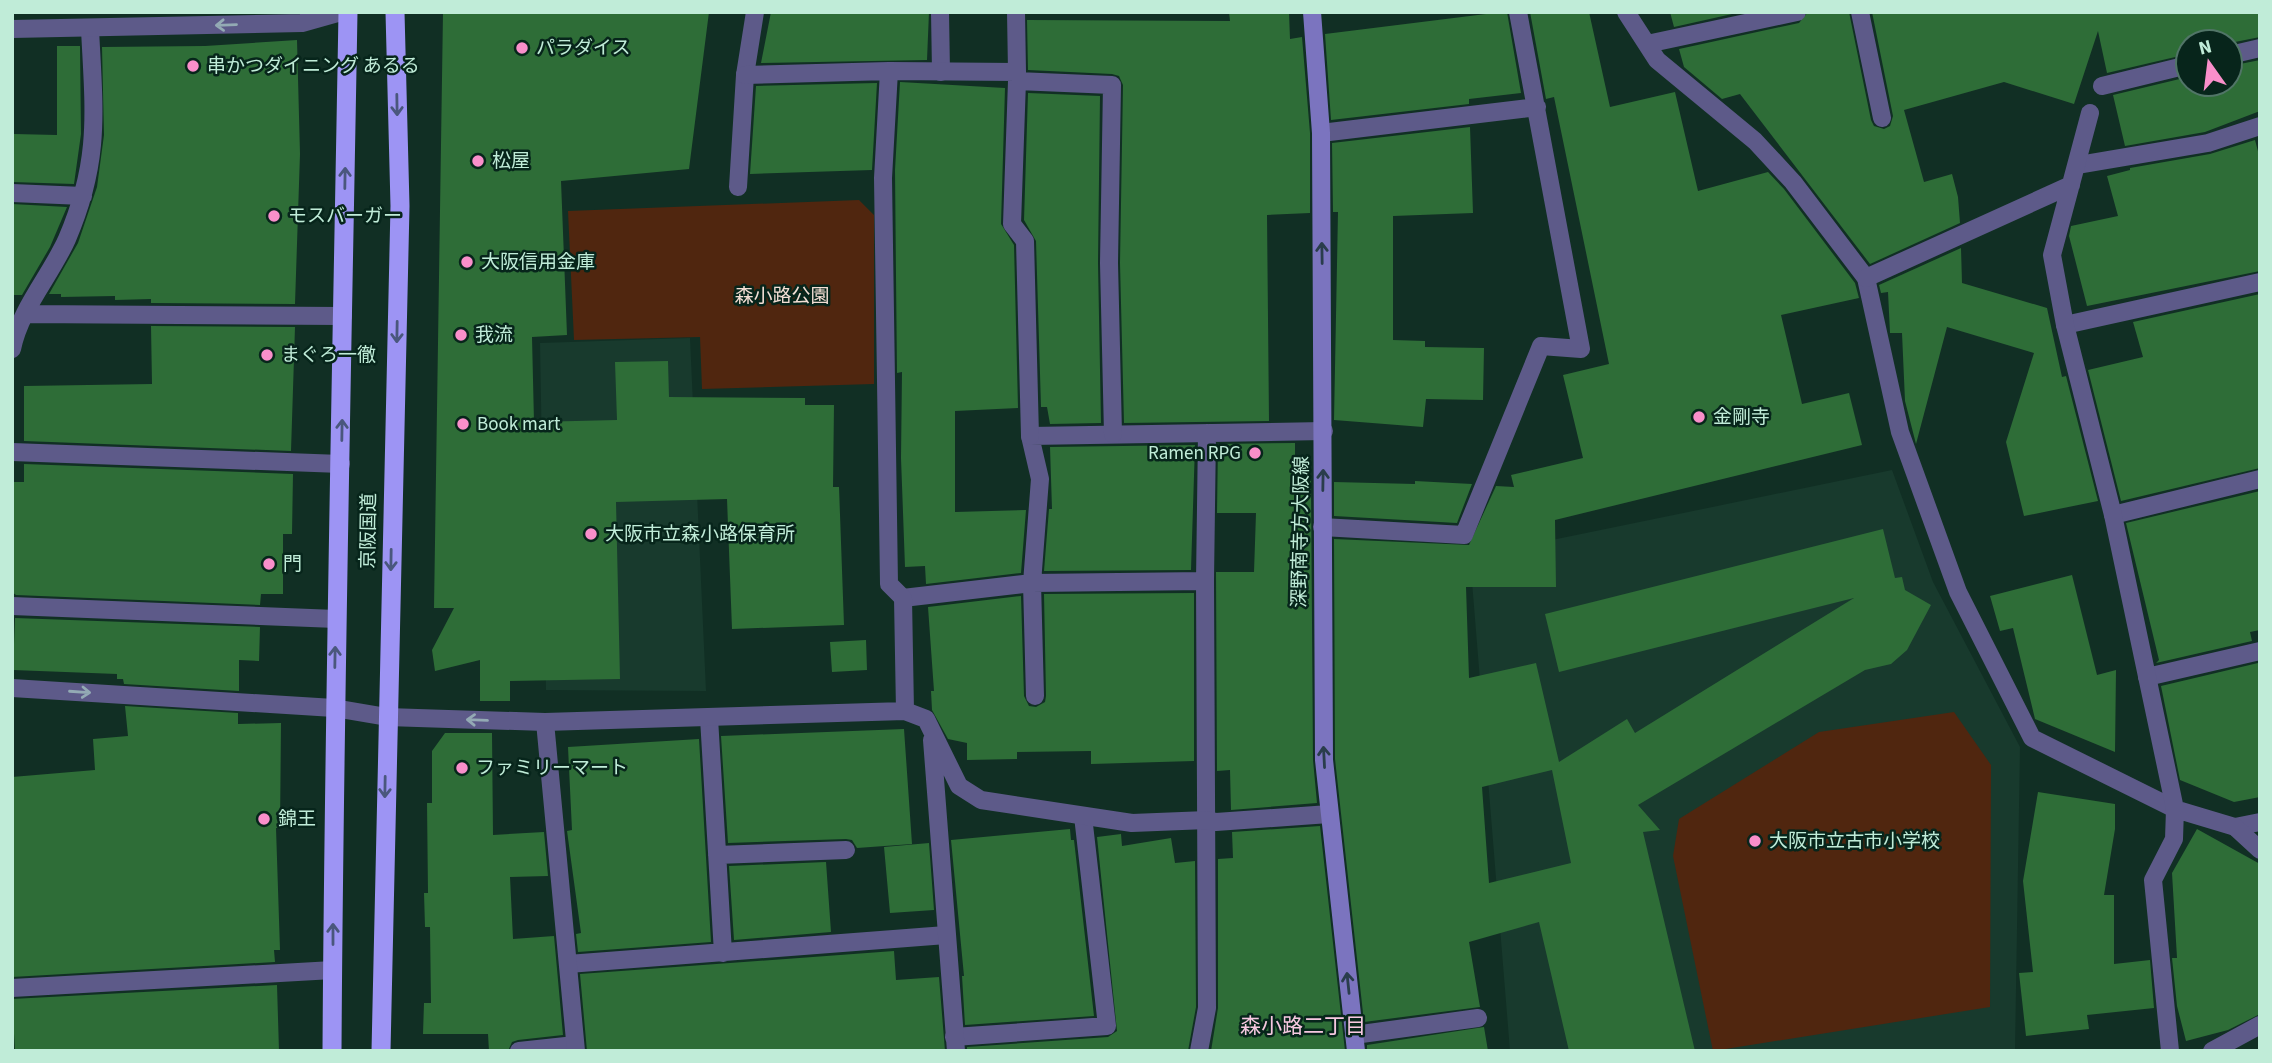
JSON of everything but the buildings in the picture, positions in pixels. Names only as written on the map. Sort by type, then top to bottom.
[{"type":"highway","name":"京阪国道","points":[[332,1051],[334,708],[348,12]]},
{"type":"highway","name":"京阪国道","points":[[381,1051],[400,206],[395,12]]},
{"type":"main road","name":"深野南寺方大阪線","points":[[1312,12],[1321,133],[1324,432],[1321,697],[1329,814],[1355,1043]]},
{"type":"street","points":[[12,29],[79,24],[302,23],[341,12]]},
{"type":"street","points":[[738,187],[745,75],[755,12]]},
{"type":"street","points":[[940,12],[941,72]]},
{"type":"street","points":[[1016,12],[1017,77],[1012,224],[1025,241],[1030,436],[1040,479],[1032,583],[1035,696]]},
{"type":"street","points":[[1322,527],[1464,535],[1541,346],[1581,349],[1518,12]]},
{"type":"street","points":[[1626,12],[1657,60],[1755,141],[1793,182],[1866,278],[1900,432],[1958,592],[2032,738],[2175,810],[2235,827],[2260,850]]},
{"type":"street","points":[[1647,44],[1797,12]]},
{"type":"street","points":[[1860,12],[1882,118]]},
{"type":"street","points":[[13,344],[66,240],[89,177],[95,129],[79,24]]},
{"type":"street","points":[[2102,86],[2174,68]]},
{"type":"street","points":[[890,71],[883,178],[889,584],[903,598],[905,711]]},
{"type":"street","points":[[745,75],[941,72],[1112,85],[1109,263],[1113,434]]},
{"type":"street","points":[[1321,133],[1537,107]]},
{"type":"street","points":[[2091,113],[2052,255],[2065,324],[2113,515],[2175,810],[2174,839],[2153,880],[2170,1051]]},
{"type":"street","points":[[2078,165],[2208,143],[2260,125]]},
{"type":"street","points":[[1866,278],[2071,185]]},
{"type":"street","points":[[12,193],[83,195]]},
{"type":"street","points":[[2065,324],[2260,282]]},
{"type":"street","points":[[26,314],[343,316]]},
{"type":"street","points":[[1030,436],[1324,432]]},
{"type":"street","points":[[1199,1051],[1207,1008],[1207,433]]},
{"type":"street","points":[[12,452],[341,464]]},
{"type":"street","points":[[2113,515],[2260,479]]},
{"type":"street","points":[[903,598],[1032,583],[1205,581]]},
{"type":"street","points":[[12,606],[336,619]]},
{"type":"street","points":[[2147,677],[2260,651]]},
{"type":"street","points":[[12,688],[334,708],[387,717],[545,722],[905,711],[926,719],[960,786],[981,800],[1132,822],[1216,822],[1329,814]]},
{"type":"street","points":[[709,718],[723,953]]},
{"type":"street","points":[[520,1051],[575,1048],[545,722]]},
{"type":"street","points":[[931,730],[955,1044],[1107,1026],[1083,816]]},
{"type":"street","points":[[2235,827],[2260,822]]},
{"type":"street","points":[[717,855],[846,850]]},
{"type":"street","points":[[568,964],[946,935]]},
{"type":"street","points":[[12,988],[333,970]]},
{"type":"street","points":[[1355,1043],[1478,1018]]},
{"type":"street","points":[[2212,1051],[2260,1025]]},
{"type":"shaded area","points":[[690,338],[706,691],[546,690],[540,343]]},
{"type":"shaded area","name":"大阪市立古市小学校","points":[[1892,470],[1933,582],[2020,747],[2015,1050],[1510,1051],[1470,557]]},
{"type":"green space","name":"森小路公園","points":[[859,200],[874,215],[874,384],[702,389],[700,337],[574,340],[568,211]]},
{"type":"green space","points":[[1954,712],[1991,765],[1990,1007],[1713,1051],[1673,856],[1679,819],[1819,732]]},
{"type":"place","name":"パラダイス","points":[[522,48]]},
{"type":"place","name":"串かつダイニング あるる","points":[[193,66]]},
{"type":"place","name":"松屋","points":[[478,161]]},
{"type":"place","name":"モスバーガー","points":[[274,216]]},
{"type":"place","name":"大阪信用金庫","points":[[467,262]]},
{"type":"place","name":"我流","points":[[461,335]]},
{"type":"place","name":"まぐろ一徹","points":[[267,355]]},
{"type":"place","name":"金剛寺","points":[[1699,417]]},
{"type":"place","name":"Book mart","points":[[463,424]]},
{"type":"place","name":"Ramen RPG","points":[[1255,453]]},
{"type":"place","name":"大阪市立森小路保育所","points":[[591,534]]},
{"type":"place","name":"門","points":[[269,564]]},
{"type":"place","name":"ファミリーマート","points":[[462,768]]},
{"type":"place","name":"錦王","points":[[264,819]]},
{"type":"place","name":"大阪市立古市小学校","points":[[1755,841]]},
{"type":"district","name":"森小路二丁目","points":[[1303,1026]]}]
